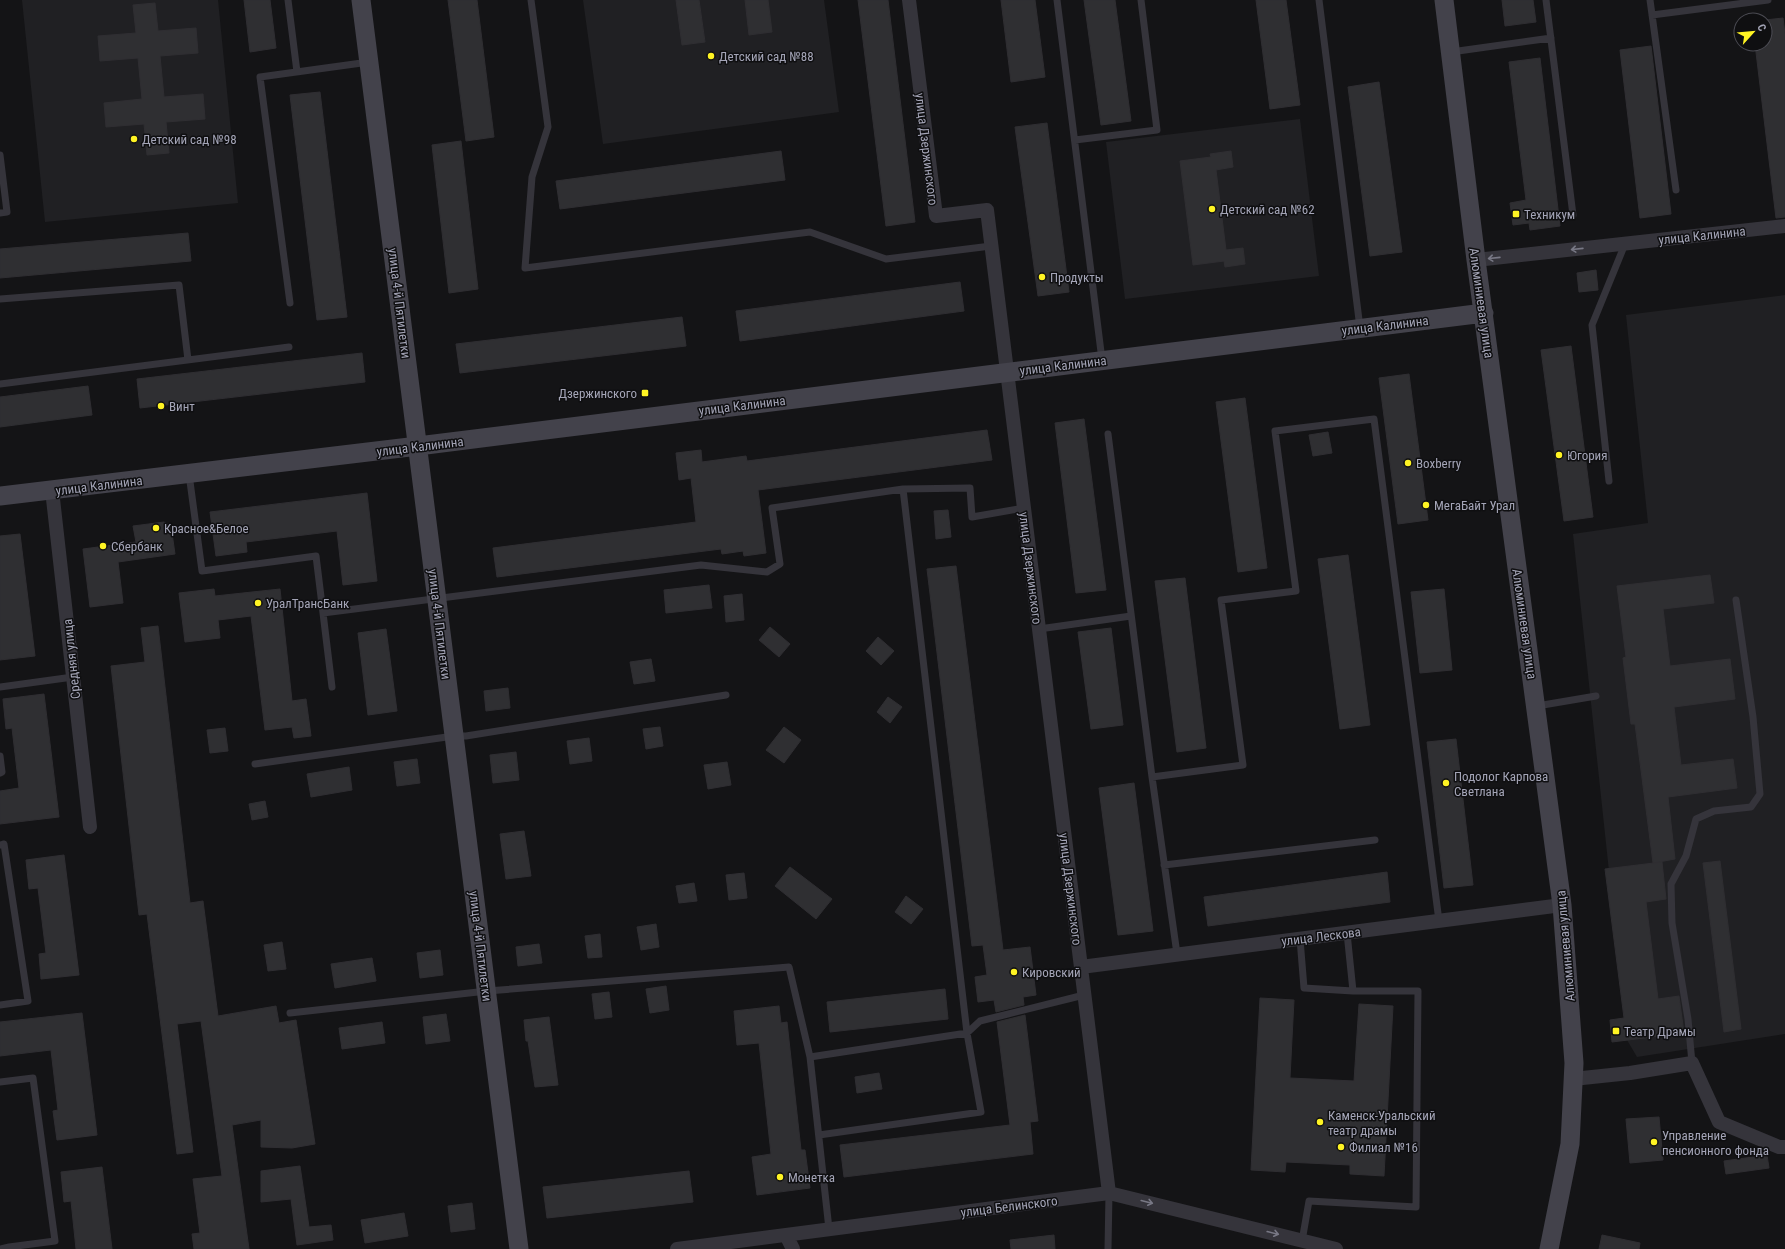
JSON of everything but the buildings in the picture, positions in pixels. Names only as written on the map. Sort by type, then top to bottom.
[{"type":"main road","name":"улица 4-й Пятилетки","points":[[361,0],[519,1249]]},
{"type":"main road","name":"Алюминиевая улица","points":[[1444,0],[1476,260],[1562,905],[1574,1079],[1570,1144],[1549,1249]]},
{"type":"main road","name":"улица Калинина","points":[[0,496],[418,446],[1484,313]]},
{"type":"street","name":"улица Дзержинского","points":[[909,0],[936,216],[986,210],[1109,1193]]},
{"type":"street","name":"улица Калинина","points":[[1476,260],[1785,226]]},
{"type":"street","name":"Средняя улица","points":[[52,490],[90,827]]},
{"type":"street","name":"улица Лескова","points":[[1081,966],[1562,905]]},
{"type":"street","points":[[1574,1079],[1630,1073],[1692,1063],[1719,1122],[1779,1147],[1785,1147]]},
{"type":"street","name":"улица Белинского","points":[[676,1249],[1109,1193],[1336,1249]]},
{"type":"street","points":[[786,1235],[793,1249]]},
{"type":"lane","points":[[288,0],[297,72]]},
{"type":"lane","points":[[531,0],[548,127],[532,177],[525,268],[810,232],[886,259],[991,246]]},
{"type":"lane","points":[[1057,0],[1102,360]]},
{"type":"lane","points":[[1075,140],[1157,130],[1141,0]]},
{"type":"lane","points":[[1319,0],[1360,328]]},
{"type":"lane","points":[[1546,0],[1573,215]]},
{"type":"lane","points":[[1650,0],[1676,190]]},
{"type":"lane","points":[[1652,15],[1768,0]]},
{"type":"lane","points":[[1451,52],[1551,38]]},
{"type":"lane","points":[[290,303],[260,77],[369,62]]},
{"type":"lane","points":[[0,155],[7,212],[0,213]]},
{"type":"lane","points":[[1609,481],[1592,325],[1625,244]]},
{"type":"lane","points":[[0,299],[179,285],[188,360]]},
{"type":"lane","points":[[0,384],[289,347]]},
{"type":"lane","points":[[1152,777],[1243,765],[1221,600],[1296,591],[1275,431],[1374,419],[1440,921]]},
{"type":"lane","points":[[1108,434],[1152,777],[1177,954]]},
{"type":"lane","points":[[189,474],[202,571],[316,556],[332,687]]},
{"type":"lane","points":[[323,612],[701,565],[767,572],[780,564],[772,508],[903,489],[970,488],[972,517],[1024,508]]},
{"type":"lane","points":[[819,1135],[981,1112],[967,1033],[903,489]]},
{"type":"lane","points":[[1692,1063],[1688,1019],[1672,923],[1672,884],[1686,856],[1696,818],[1714,811],[1751,807],[1760,794],[1753,717],[1736,600]]},
{"type":"lane","points":[[1039,629],[1132,616]]},
{"type":"lane","points":[[0,687],[73,677]]},
{"type":"lane","points":[[255,764],[454,736],[466,736],[726,696]]},
{"type":"lane","points":[[1536,706],[1596,696]]},
{"type":"lane","points":[[0,756],[2,772],[0,773]]},
{"type":"lane","points":[[1164,864],[1375,840]]},
{"type":"lane","points":[[0,845],[4,844],[28,1001],[0,1005]]},
{"type":"lane","points":[[1347,933],[1353,991]]},
{"type":"lane","points":[[1300,939],[1304,988],[1353,991],[1418,991],[1416,1207],[1309,1201],[1302,1241]]},
{"type":"lane","points":[[290,1013],[487,991],[789,967],[810,1057],[829,1229]]},
{"type":"lane","points":[[810,1057],[967,1033],[980,1021],[1084,995]]},
{"type":"lane","points":[[0,1082],[33,1078],[55,1241],[0,1249]]},
{"type":"lane","points":[[1108,1249],[1109,1193]]},
{"type":"shaded area","name":"Детский сад №98","points":[[22,0],[218,0],[238,203],[45,222]]},
{"type":"shaded area","name":"Детский сад №88","points":[[583,0],[824,0],[839,112],[603,144]]},
{"type":"shaded area","name":"Детский сад №62","points":[[1300,119],[1319,276],[1125,299],[1106,142]]},
{"type":"shaded area","points":[[1785,295],[1785,1034],[1637,1057],[1627,1040],[1573,534],[1648,523],[1626,315]]},
{"type":"place","name":"Детский сад №88","points":[[711,56]]},
{"type":"place","name":"Детский сад №98","points":[[134,139]]},
{"type":"place","name":"Детский сад №62","points":[[1212,209]]},
{"type":"place","name":"Техникум","points":[[1516,214]]},
{"type":"place","name":"Продукты","points":[[1042,277]]},
{"type":"place","name":"Дзержинского","points":[[645,393]]},
{"type":"place","name":"Винт","points":[[161,406]]},
{"type":"place","name":"Югория","points":[[1559,455]]},
{"type":"place","name":"Boxberry","points":[[1408,463]]},
{"type":"place","name":"МегаБайт Урал","points":[[1426,505]]},
{"type":"place","name":"Красное&Белое","points":[[156,528]]},
{"type":"place","name":"Сбербанк","points":[[103,546]]},
{"type":"place","name":"УралТрансБанк","points":[[258,603]]},
{"type":"place","name":"Подолог Карпова Светлана","points":[[1446,783]]},
{"type":"place","name":"Кировский","points":[[1014,972]]},
{"type":"place","name":"Театр Драмы","points":[[1616,1031]]},
{"type":"place","name":"Каменск-Уральский театр драмы","points":[[1320,1122]]},
{"type":"place","name":"Управление пенсионного фонда","points":[[1654,1142]]},
{"type":"place","name":"Филиал №16","points":[[1341,1147]]},
{"type":"place","name":"Монетка","points":[[780,1177]]}]
